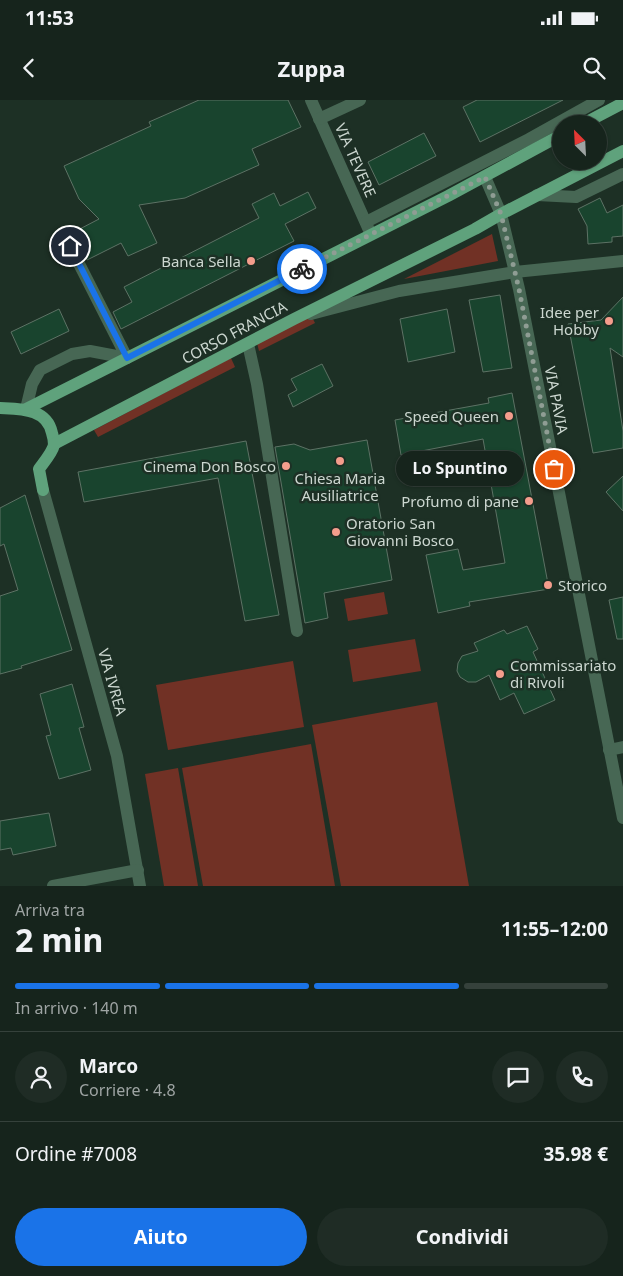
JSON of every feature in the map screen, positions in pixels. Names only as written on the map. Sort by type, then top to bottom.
[{"type":"main road","points":[[600,115],[623,103]]},
{"type":"main road","name":"CORSO FRANCIA","points":[[26,409],[127,358],[368,228],[485,177],[552,140]]},
{"type":"main road","name":"CORSO FRANCIA","points":[[54,444],[294,319],[475,229],[623,151]]},
{"type":"main road","points":[[0,408],[26,409],[38,414],[48,423],[52,431],[54,444],[39,469],[43,490]]},
{"type":"street","name":"VIA TEVERE","points":[[310,100],[368,228]]},
{"type":"street","points":[[319,118],[360,100]]},
{"type":"street","name":"CORSO FRANCIA","points":[[368,228],[599,100]]},
{"type":"street","points":[[537,195],[576,197],[623,174]]},
{"type":"street","name":"VIA PAVIA","points":[[485,177],[501,214],[515,272],[609,750],[622,802],[623,818]]},
{"type":"street","points":[[70,246],[127,358]]},
{"type":"street","points":[[294,319],[399,291],[515,272],[623,262]]},
{"type":"street","points":[[390,272],[399,291]]},
{"type":"street","points":[[248,344],[257,384],[296,631]]},
{"type":"street","points":[[26,409],[32,384],[40,370],[72,354],[90,351],[127,358]]},
{"type":"street","name":"VIA IVREA","points":[[43,490],[117,756],[140,886]]},
{"type":"street","points":[[609,750],[623,747]]},
{"type":"street","points":[[53,886],[138,870]]},
{"type":"shaded area","points":[[492,234],[498,261],[404,279]]},
{"type":"shaded area","points":[[311,315],[315,323],[259,351],[257,343]]},
{"type":"shaded area","points":[[231,358],[235,367],[98,437],[94,430]]},
{"type":"shaded area","points":[[384,592],[388,614],[348,621],[344,599]]},
{"type":"shaded area","points":[[415,639],[421,671],[353,682],[348,650]]},
{"type":"shaded area","points":[[293,661],[304,727],[168,750],[156,685]]},
{"type":"shaded area","points":[[437,702],[469,886],[341,886],[312,725]]},
{"type":"shaded area","points":[[311,744],[335,886],[203,886],[182,768]]},
{"type":"shaded area","points":[[178,768],[198,886],[164,886],[145,774]]},
{"type":"building","points":[[199,100],[288,100],[301,127],[252,149],[259,165],[185,198],[139,205],[157,243],[128,256],[121,243],[87,260],[74,232],[99,219],[79,199],[64,166],[151,126],[149,122]]},
{"type":"building","points":[[477,100],[563,100],[480,142],[463,107]]},
{"type":"building","points":[[424,133],[436,156],[379,185],[368,162]]},
{"type":"building","points":[[308,192],[316,208],[285,224],[294,241],[121,329],[113,312],[132,302],[124,287],[259,218],[252,204],[274,193],[280,206]]},
{"type":"building","points":[[600,198],[607,213],[623,205],[623,236],[612,237],[612,242],[588,244],[587,226],[578,209]]},
{"type":"building","points":[[500,295],[512,368],[483,372],[469,300]]},
{"type":"building","points":[[623,297],[623,357],[610,348],[623,431],[623,448],[593,453],[568,324],[601,320]]},
{"type":"building","points":[[59,309],[69,331],[21,354],[11,332]]},
{"type":"building","points":[[447,309],[455,352],[408,362],[400,319]]},
{"type":"building","points":[[322,364],[333,386],[293,407],[288,395],[297,390],[291,379]]},
{"type":"building","points":[[512,393],[549,589],[469,602],[470,606],[438,613],[426,555],[458,549],[463,570],[505,563],[483,439],[401,455],[395,420],[489,403],[488,398]]},
{"type":"building","name":"Oratorio San Giovanni Bosco","points":[[367,440],[392,580],[324,593],[328,618],[305,623],[275,447],[294,444],[310,450]]},
{"type":"building","points":[[246,441],[279,615],[245,621],[218,478],[84,502],[78,472]]},
{"type":"building","points":[[623,476],[623,511],[606,492]]},
{"type":"building","points":[[25,495],[72,650],[0,674],[0,596],[18,590],[4,544],[0,546],[0,508]]},
{"type":"building","points":[[623,597],[623,639],[617,639],[609,600]]},
{"type":"building","points":[[527,626],[538,649],[533,652],[555,700],[524,714],[514,693],[500,700],[489,675],[476,682],[468,682],[460,677],[457,671],[458,663],[462,656],[478,651],[474,643],[504,630],[507,634]]},
{"type":"building","points":[[72,684],[84,727],[79,728],[91,770],[59,779],[46,736],[51,735],[40,694]]},
{"type":"building","points":[[49,813],[56,846],[13,855],[11,848],[0,850],[0,821]]},
{"type":"way so far","points":[[302,269],[485,177],[501,214],[519,289],[554,469]]},
{"type":"place","name":"Banca Sella","points":[[251,261]]},
{"type":"place","name":"Idee per Hobby","points":[[609,321]]},
{"type":"place","name":"Speed Queen","points":[[509,416]]},
{"type":"place","name":"Chiesa Maria Ausiliatrice","points":[[340,461]]},
{"type":"place","name":"Cinema Don Bosco","points":[[286,466]]},
{"type":"place","name":"Lo Spuntino","points":[[554,469]]},
{"type":"place","name":"Profumo di pane","points":[[529,501]]},
{"type":"place","name":"Oratorio San Giovanni Bosco","points":[[336,532]]},
{"type":"place","name":"Storico","points":[[548,585]]},
{"type":"place","name":"Commissariato di Rivoli","points":[[500,674]]},
{"type":"route","points":[[70,246],[127,358],[302,269]]}]
